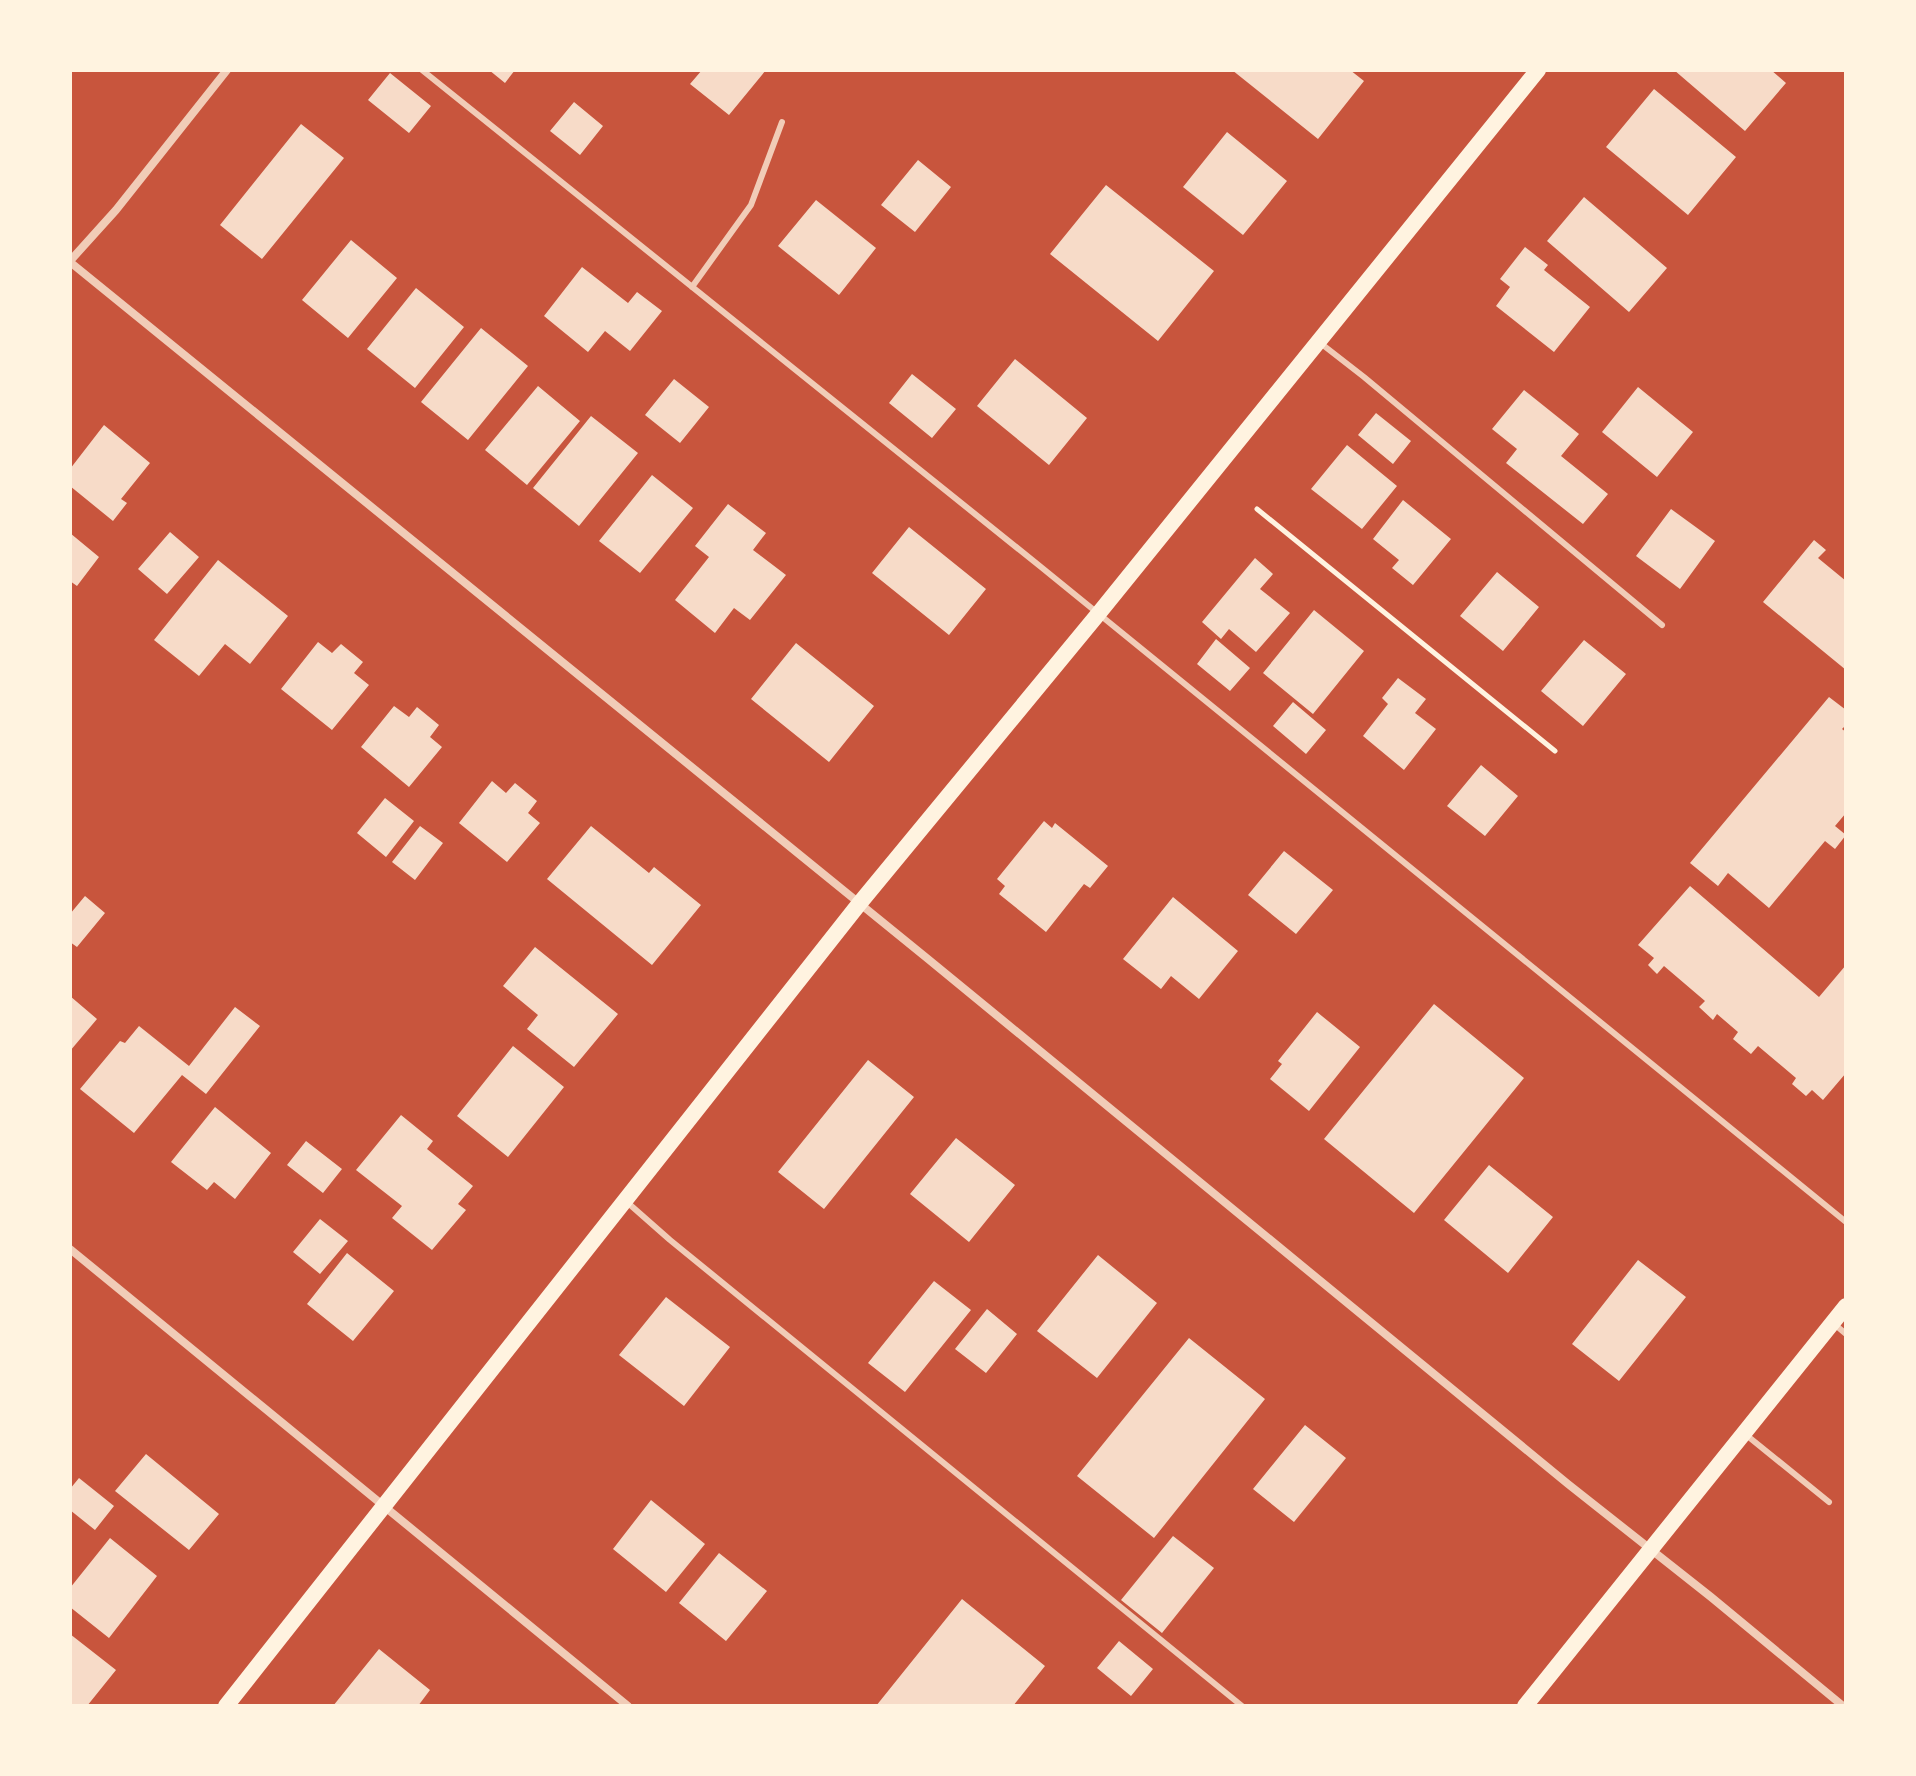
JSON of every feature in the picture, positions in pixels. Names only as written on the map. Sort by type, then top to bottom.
[{"type":"main road","points":[[226,1706],[859,904],[1538,70]]},
{"type":"main road","points":[[1525,1706],[1744,1432],[1839,1328],[1846,1306]]},
{"type":"street","points":[[227,70],[116,210],[70,261],[1843,1706]]},
{"type":"street","points":[[70,1249],[628,1706]]},
{"type":"lane","points":[[422,70],[1099,613],[1846,1222]]},
{"type":"lane","points":[[692,287],[751,205],[782,122]]},
{"type":"lane","points":[[1319,342],[1662,625]]},
{"type":"lane","points":[[625,1201],[1242,1706]]},
{"type":"lane","points":[[1744,1432],[1829,1502]]},
{"type":"path","points":[[1257,509],[1555,751]]},
{"type":"building","points":[[489,70],[515,70],[505,83]]},
{"type":"building","points":[[702,70],[766,70],[729,115],[690,84]]},
{"type":"building","points":[[1232,70],[1350,70],[1364,81],[1318,139]]},
{"type":"building","points":[[1674,70],[1771,70],[1786,83],[1745,131]]},
{"type":"building","points":[[390,73],[431,106],[409,133],[368,100]]},
{"type":"building","points":[[1654,89],[1736,157],[1688,215],[1606,147]]},
{"type":"building","points":[[574,102],[603,126],[580,155],[550,131]]},
{"type":"building","points":[[301,124],[344,158],[262,259],[220,225]]},
{"type":"building","points":[[1227,132],[1287,181],[1243,235],[1183,187]]},
{"type":"building","points":[[918,160],[951,187],[915,232],[881,205]]},
{"type":"building","points":[[1106,185],[1214,271],[1158,341],[1050,254]]},
{"type":"building","points":[[1584,197],[1667,268],[1629,312],[1547,241]]},
{"type":"building","points":[[816,200],[876,248],[839,295],[778,246]]},
{"type":"building","points":[[351,240],[397,278],[348,338],[302,300]]},
{"type":"building","points":[[1525,247],[1548,265],[1544,270],[1590,307],[1554,352],[1496,306],[1510,287],[1500,279]]},
{"type":"building","points":[[582,267],[628,303],[637,292],[662,311],[630,351],[605,331],[588,352],[544,316]]},
{"type":"building","points":[[416,288],[464,327],[415,388],[367,349]]},
{"type":"building","points":[[481,328],[528,366],[468,440],[421,402]]},
{"type":"building","points":[[1015,359],[1087,418],[1049,465],[977,406]]},
{"type":"building","points":[[912,374],[956,409],[932,438],[889,403]]},
{"type":"building","points":[[674,379],[709,407],[680,443],[645,415]]},
{"type":"building","points":[[538,386],[580,421],[527,485],[485,450]]},
{"type":"building","points":[[1638,387],[1693,432],[1657,477],[1602,432]]},
{"type":"building","points":[[1524,390],[1579,434],[1561,456],[1608,494],[1583,524],[1506,463],[1517,449],[1492,429]]},
{"type":"building","points":[[1376,413],[1411,441],[1393,464],[1358,435]]},
{"type":"building","points":[[591,416],[638,453],[579,526],[533,488]]},
{"type":"building","points":[[104,425],[150,463],[121,499],[127,503],[113,521],[70,486],[70,469]]},
{"type":"building","points":[[1347,445],[1397,486],[1362,529],[1311,489]]},
{"type":"building","points":[[652,475],[693,508],[640,573],[599,541]]},
{"type":"building","points":[[1403,500],[1451,539],[1413,585],[1392,568],[1399,560],[1373,539]]},
{"type":"building","points":[[728,504],[766,533],[753,550],[786,575],[750,620],[734,608],[715,633],[675,600],[709,557],[695,546]]},
{"type":"building","points":[[1671,509],[1715,541],[1680,589],[1636,556]]},
{"type":"building","points":[[909,527],[986,589],[949,635],[872,573]]},
{"type":"building","points":[[170,532],[199,557],[167,594],[138,569]]},
{"type":"building","points":[[70,533],[99,557],[77,586],[70,581]]},
{"type":"building","points":[[1814,540],[1826,550],[1818,558],[1846,581],[1846,670],[1763,602]]},
{"type":"building","points":[[1255,558],[1273,574],[1260,589],[1290,613],[1256,652],[1229,629],[1221,639],[1202,622]]},
{"type":"building","points":[[218,560],[288,616],[250,664],[225,644],[199,676],[154,640]]},
{"type":"building","points":[[1497,572],[1539,607],[1503,651],[1460,616]]},
{"type":"building","points":[[1314,610],[1364,651],[1313,714],[1263,673]]},
{"type":"building","points":[[1216,639],[1250,668],[1230,691],[1197,664]]},
{"type":"building","points":[[1584,640],[1626,674],[1583,726],[1541,691]]},
{"type":"building","points":[[318,642],[332,653],[341,644],[363,662],[354,673],[369,685],[332,730],[281,689]]},
{"type":"building","points":[[796,643],[874,706],[829,762],[751,699]]},
{"type":"building","points":[[1398,678],[1426,699],[1415,713],[1436,729],[1404,770],[1363,736],[1388,704],[1382,698]]},
{"type":"building","points":[[1829,697],[1846,710],[1846,725],[1842,729],[1846,732],[1846,813],[1835,826],[1846,835],[1835,849],[1825,841],[1769,908],[1728,873],[1718,886],[1690,863]]},
{"type":"building","points":[[1293,702],[1326,730],[1306,754],[1273,726]]},
{"type":"building","points":[[394,706],[409,717],[417,707],[439,725],[430,737],[442,747],[409,787],[361,747]]},
{"type":"building","points":[[1481,765],[1518,796],[1485,836],[1447,806]]},
{"type":"building","points":[[492,781],[506,793],[515,783],[537,801],[528,813],[540,823],[507,862],[459,823]]},
{"type":"building","points":[[385,798],[414,821],[386,857],[357,833]]},
{"type":"building","points":[[1044,821],[1052,828],[1055,823],[1108,866],[1090,888],[1084,884],[1046,932],[999,894],[1005,886],[997,879]]},
{"type":"building","points":[[420,826],[443,843],[415,880],[392,862]]},
{"type":"building","points":[[591,826],[649,873],[654,867],[701,905],[652,965],[547,879]]},
{"type":"building","points":[[1284,851],[1333,890],[1296,934],[1248,895]]},
{"type":"building","points":[[1690,886],[1819,997],[1846,965],[1846,1073],[1823,1100],[1812,1090],[1806,1096],[1792,1084],[1796,1078],[1758,1046],[1751,1054],[1733,1039],[1738,1032],[1717,1014],[1713,1020],[1699,1007],[1705,1001],[1664,966],[1657,974],[1648,965],[1654,958],[1638,945]]},
{"type":"building","points":[[85,896],[105,913],[77,947],[70,942],[70,914]]},
{"type":"building","points":[[1173,897],[1238,951],[1199,999],[1171,976],[1161,989],[1123,959]]},
{"type":"building","points":[[535,947],[618,1014],[574,1067],[527,1029],[538,1015],[503,986]]},
{"type":"building","points":[[70,996],[97,1019],[70,1051]]},
{"type":"building","points":[[1434,1004],[1524,1078],[1414,1213],[1324,1139]]},
{"type":"building","points":[[235,1007],[260,1026],[206,1094],[182,1075],[134,1133],[80,1089],[120,1041],[125,1043],[139,1026],[189,1066]]},
{"type":"building","points":[[1317,1012],[1360,1047],[1309,1111],[1270,1079],[1282,1064],[1278,1061]]},
{"type":"building","points":[[513,1046],[564,1087],[508,1157],[457,1116]]},
{"type":"building","points":[[868,1060],[914,1097],[824,1209],[778,1172]]},
{"type":"building","points":[[215,1107],[271,1153],[235,1199],[214,1182],[207,1190],[171,1162]]},
{"type":"building","points":[[401,1115],[433,1141],[427,1149],[473,1186],[458,1204],[466,1210],[432,1250],[392,1218],[402,1206],[356,1170]]},
{"type":"building","points":[[956,1138],[1015,1185],[969,1242],[910,1194]]},
{"type":"building","points":[[306,1141],[342,1169],[323,1193],[287,1165]]},
{"type":"building","points":[[1489,1165],[1553,1217],[1508,1273],[1444,1220]]},
{"type":"building","points":[[320,1219],[348,1241],[320,1274],[293,1252]]},
{"type":"building","points":[[347,1253],[394,1291],[353,1341],[307,1304]]},
{"type":"building","points":[[1098,1255],[1157,1303],[1097,1378],[1037,1331]]},
{"type":"building","points":[[1638,1260],[1686,1297],[1619,1381],[1572,1344]]},
{"type":"building","points":[[934,1281],[971,1310],[905,1392],[868,1363]]},
{"type":"building","points":[[666,1297],[730,1347],[684,1406],[619,1355]]},
{"type":"building","points":[[987,1309],[1017,1334],[986,1373],[955,1349]]},
{"type":"building","points":[[1189,1338],[1265,1399],[1154,1538],[1077,1476]]},
{"type":"building","points":[[1305,1425],[1346,1458],[1294,1522],[1253,1489]]},
{"type":"building","points":[[146,1454],[219,1514],[189,1550],[115,1491]]},
{"type":"building","points":[[79,1478],[114,1506],[95,1530],[70,1510],[70,1489]]},
{"type":"building","points":[[651,1500],[705,1544],[666,1592],[613,1549]]},
{"type":"building","points":[[1173,1536],[1214,1568],[1162,1633],[1121,1600]]},
{"type":"building","points":[[110,1538],[157,1576],[109,1638],[70,1607],[70,1588]]},
{"type":"building","points":[[719,1553],[767,1591],[726,1641],[679,1603]]},
{"type":"building","points":[[962,1599],[1045,1666],[1013,1706],[876,1706]]},
{"type":"building","points":[[70,1634],[116,1670],[87,1706],[70,1703]]},
{"type":"building","points":[[1119,1641],[1153,1669],[1131,1696],[1097,1668]]},
{"type":"building","points":[[379,1649],[430,1690],[418,1706],[333,1706]]}]
